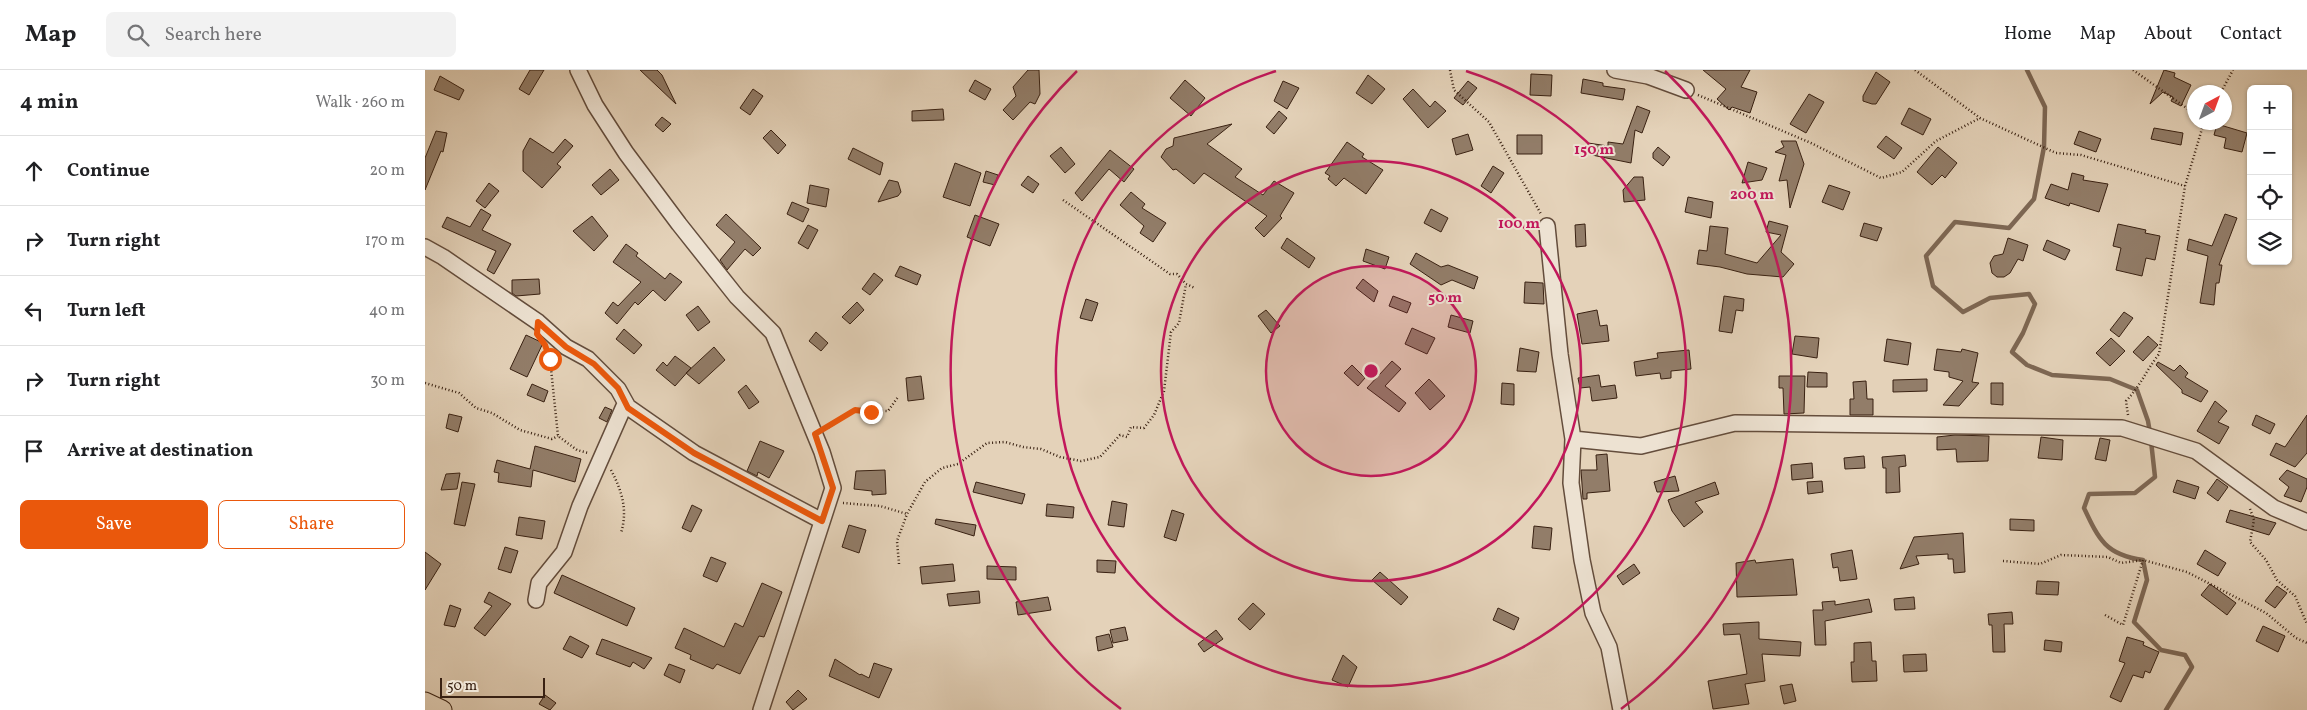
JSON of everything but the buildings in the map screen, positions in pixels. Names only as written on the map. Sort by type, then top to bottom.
[{"type":"main road","points":[[425,702],[442,710]]},
{"type":"street","points":[[578,70],[595,105],[626,153],[737,297],[773,333],[815,434],[833,488],[761,710]]},
{"type":"street","points":[[1615,70],[1648,76],[1687,90]]},
{"type":"street","points":[[1547,226],[1560,354],[1573,439],[1571,482],[1582,560],[1593,613],[1609,647],[1621,710]]},
{"type":"street","points":[[425,247],[443,257],[538,322],[566,347],[594,364],[618,388],[625,404],[694,453],[822,521]]},
{"type":"street","points":[[536,600],[539,583],[564,552],[580,506],[625,404]]},
{"type":"street","points":[[1573,439],[1641,446],[1735,423],[2122,428],[2196,451],[2274,508],[2307,522]]},
{"type":"path","points":[[1451,70],[1454,90],[1489,122],[1547,226]]},
{"type":"path","points":[[1915,70],[1980,118],[2056,153],[2081,155],[2185,186]]},
{"type":"path","points":[[2133,70],[2187,108]]},
{"type":"path","points":[[2225,85],[2233,70]]},
{"type":"path","points":[[1687,90],[1811,143],[1881,178],[1902,172],[1936,141],[1980,118]]},
{"type":"path","points":[[2129,430],[2126,401],[2142,383],[2149,367],[2159,354],[2185,186],[2202,130]]},
{"type":"path","points":[[1063,200],[1170,274],[1177,274],[1186,284],[1195,288]]},
{"type":"path","points":[[899,564],[897,541],[907,514],[925,482],[942,468],[958,464],[987,443],[1005,442],[1023,447],[1041,448],[1060,457],[1081,461],[1100,457],[1120,435],[1127,437],[1131,427],[1144,428],[1154,415],[1164,391],[1171,332],[1179,323],[1186,284]]},
{"type":"path","points":[[545,345],[550,359],[558,436],[577,450],[602,456],[618,484],[626,515],[621,533]]},
{"type":"path","points":[[425,383],[459,393],[476,408],[492,413],[520,430],[551,439],[558,436]]},
{"type":"path","points":[[815,434],[855,410],[871,412],[888,411],[898,397]]},
{"type":"path","points":[[829,501],[879,506],[907,514]]},
{"type":"path","points":[[2249,504],[2254,520],[2250,542],[2266,560],[2277,580],[2295,596],[2307,624]]},
{"type":"path","points":[[2003,561],[2040,564],[2061,555],[2108,557],[2121,563],[2143,560],[2187,572],[2266,614],[2295,638],[2307,644]]},
{"type":"path","points":[[2105,615],[2123,625],[2143,560]]},
{"type":"waterway","points":[[2027,70],[2045,107],[2044,147],[2034,199],[2009,228],[1955,222],[1926,256],[1933,286],[1963,312],[1990,298],[2029,294],[2035,304],[2023,333],[2012,352],[2027,365],[2052,375],[2110,379],[2137,390],[2148,421],[2150,433]]},
{"type":"waterway","points":[[2151,441],[2155,477],[2135,493],[2089,494],[2084,508],[2094,529],[2105,544],[2120,554],[2143,560],[2147,580],[2134,622],[2161,650],[2185,655],[2192,667],[2166,710]]},
{"type":"route","points":[[550,359],[545,345],[537,334],[538,322],[549,334],[566,347],[594,364],[618,388],[628,408],[694,453],[822,521],[833,488],[815,434],[855,410],[871,412]]}]
